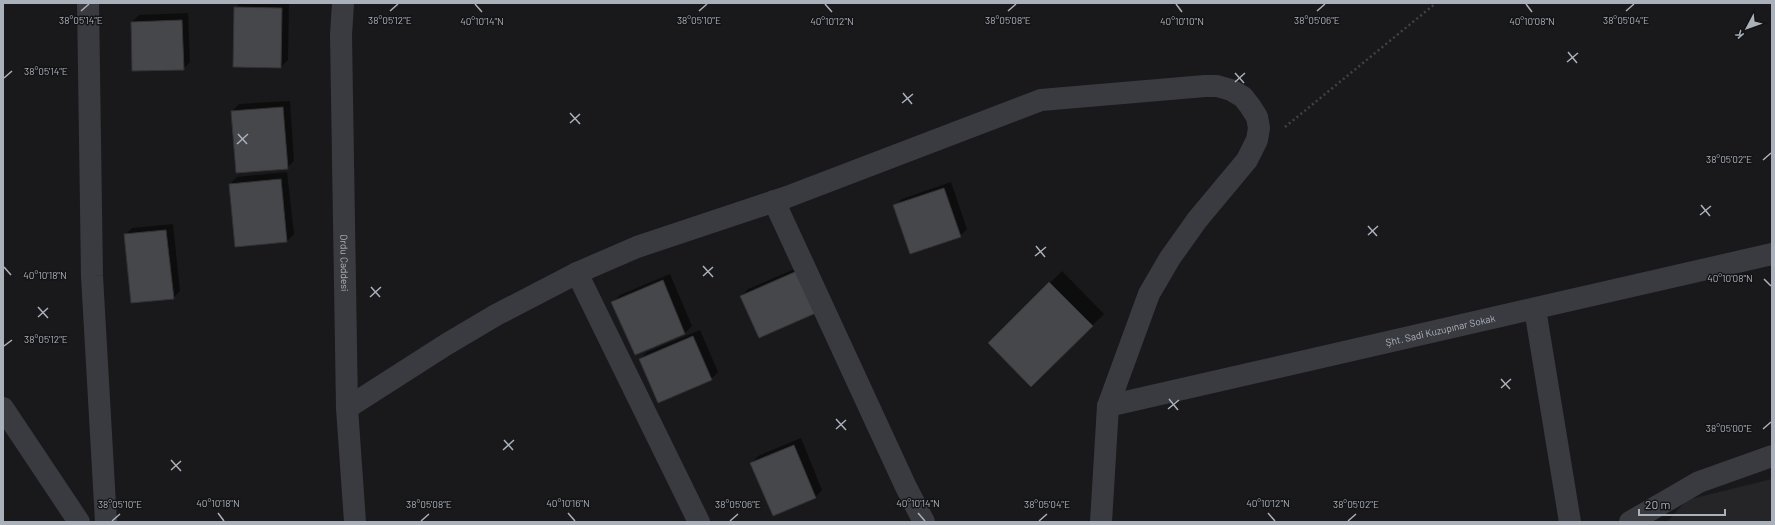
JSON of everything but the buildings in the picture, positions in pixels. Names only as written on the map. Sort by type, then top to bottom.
[{"type":"street","points":[[88,3],[92,276],[106,522]]},
{"type":"street","name":"Ordu Caddesi","points":[[343,3],[341,35],[347,408],[355,522]]},
{"type":"street","points":[[347,408],[447,344],[496,315],[577,273],[637,247],[774,202],[1041,100],[1217,86],[1231,90],[1242,97],[1250,106],[1256,117],[1259,128],[1257,140],[1247,160],[1193,226],[1170,258],[1149,294],[1108,406],[1101,522]]},
{"type":"street","points":[[774,202],[906,487],[924,522]]},
{"type":"street","name":"Şht. Sadi Kuzupınar Sokak","points":[[1108,406],[1772,254]]},
{"type":"street","points":[[577,273],[699,522]]},
{"type":"street","points":[[1535,309],[1570,522]]},
{"type":"street","points":[[3,408],[79,522]]},
{"type":"street","points":[[1630,522],[1699,482],[1772,456]]},
{"type":"path","points":[[1259,128],[1273,131],[1286,127],[1436,3]]},
{"type":"shaded area","points":[[1772,479],[1772,522],[1667,522],[1687,500]]}]
